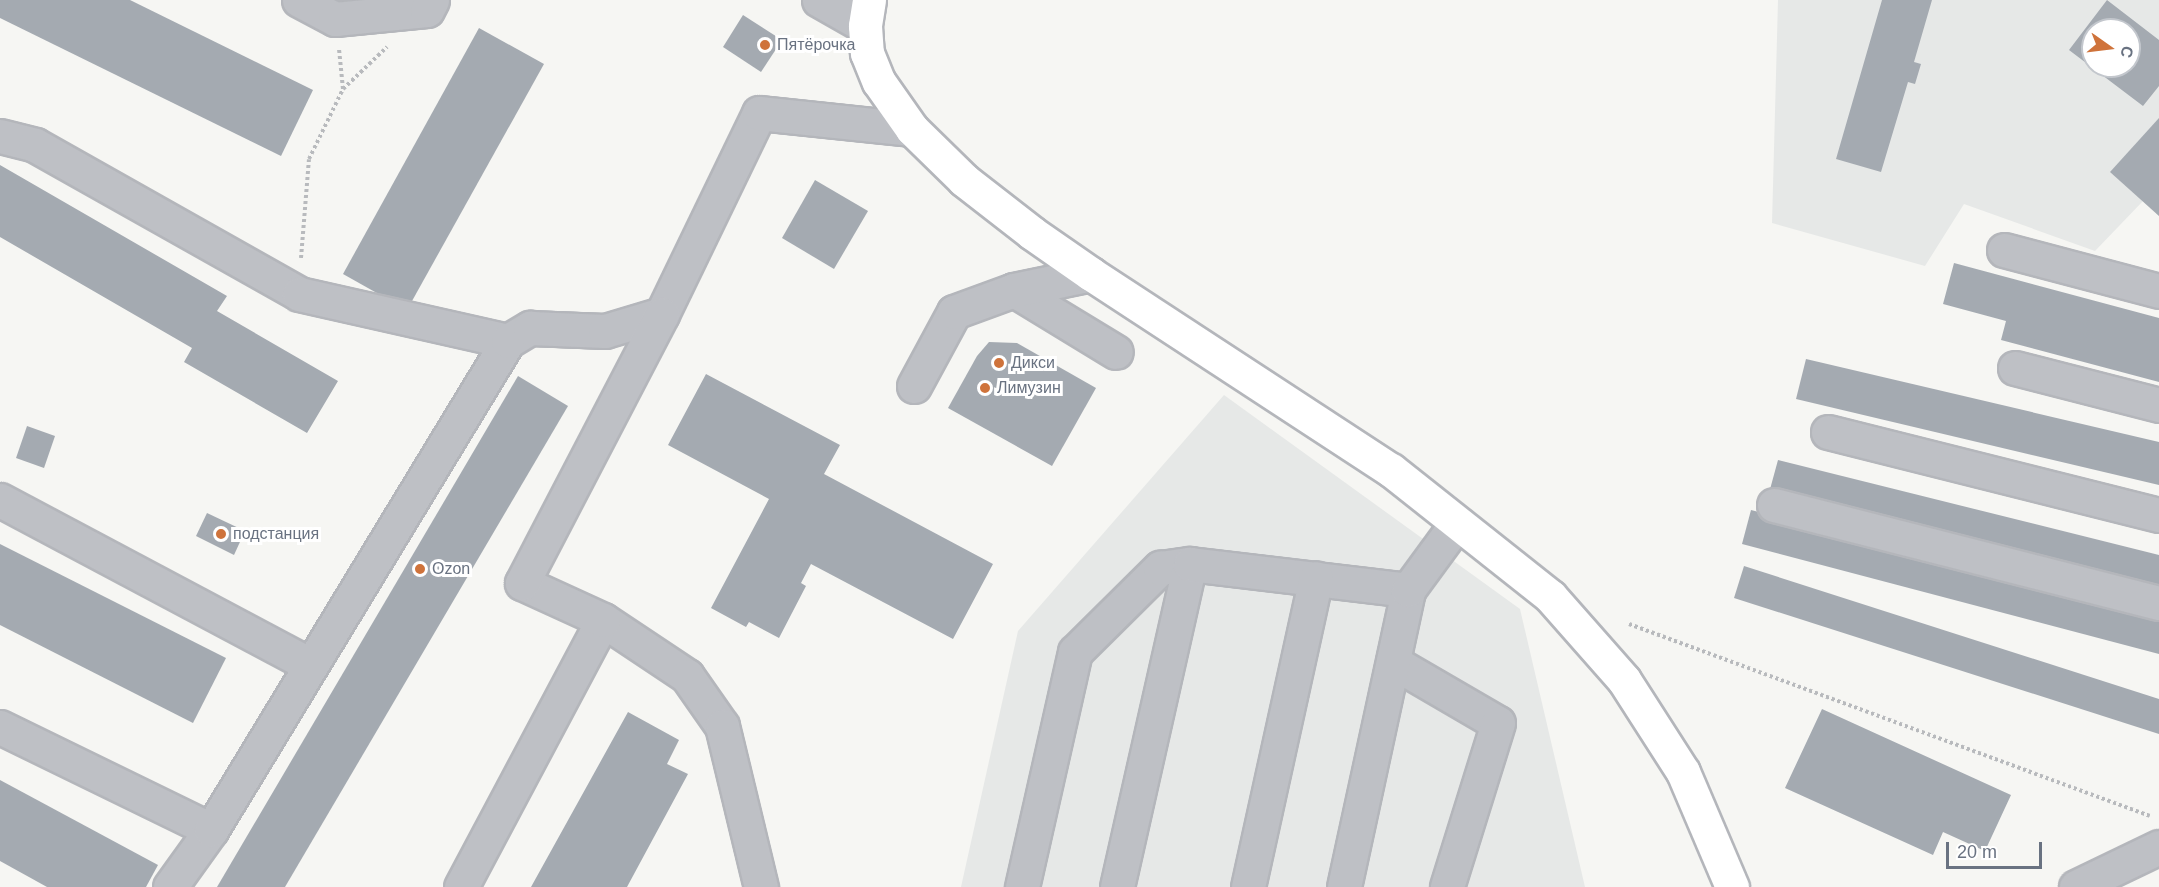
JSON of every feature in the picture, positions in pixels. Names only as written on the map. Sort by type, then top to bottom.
[{"type":"main road","points":[[867,13],[867,53],[879,82],[912,129],[964,180],[1032,233],[1091,274],[1391,471],[1550,596],[1624,680],[1683,772],[1732,887]]},
{"type":"street","points":[[299,0],[335,19],[427,10],[432,0]]},
{"type":"street","points":[[819,0],[867,13]]},
{"type":"street","points":[[761,887],[722,726],[687,676],[603,620],[522,583],[662,314],[759,113],[912,129]]},
{"type":"street","points":[[0,136],[35,145],[299,294],[508,341]]},
{"type":"street","points":[[2004,250],[2159,291]]},
{"type":"street","points":[[914,386],[954,312],[1014,290],[1091,274]]},
{"type":"street","points":[[1014,290],[1116,351]]},
{"type":"street","points":[[170,887],[211,830],[508,341],[530,328],[605,331],[662,314]]},
{"type":"street","points":[[2015,368],[2159,405]]},
{"type":"street","points":[[1828,432],[2159,515]]},
{"type":"street","points":[[0,500],[310,665]]},
{"type":"street","points":[[1774,505],[2159,603]]},
{"type":"street","points":[[1344,887],[1408,590],[1457,523]]},
{"type":"street","points":[[1022,887],[1075,652],[1160,568],[1190,564],[1408,590]]},
{"type":"street","points":[[1117,887],[1190,564]]},
{"type":"street","points":[[1248,887],[1316,578]]},
{"type":"street","points":[[461,887],[603,620]]},
{"type":"street","points":[[1393,662],[1498,723],[1447,887]]},
{"type":"street","points":[[0,727],[211,830]]},
{"type":"street","points":[[2076,887],[2159,847]]},
{"type":"path","points":[[299,294],[309,159],[343,89],[335,19]]},
{"type":"path","points":[[1629,624],[2159,819]]},
{"type":"shaded area","points":[[1778,0],[2159,0],[2159,216],[2143,201],[2095,251],[1964,204],[1925,266],[1772,223]]},
{"type":"shaded area","points":[[1224,395],[1520,609],[1585,887],[961,887],[1018,631]]},
{"type":"building","points":[[0,0],[130,0],[313,90],[281,156],[0,18]]},
{"type":"building","points":[[1882,0],[1932,0],[1914,62],[1921,64],[1915,84],[1908,82],[1881,172],[1836,159]]},
{"type":"building","points":[[2107,0],[2130,18],[2093,18]]},
{"type":"building","points":[[743,15],[782,40],[761,72],[723,47]]},
{"type":"building","points":[[2141,26],[2159,40],[2159,86],[2143,106],[2106,78],[2141,78]]},
{"type":"building","points":[[479,28],[544,64],[407,310],[343,274]]},
{"type":"building","points":[[2081,34],[2081,59],[2069,50]]},
{"type":"building","points":[[2159,118],[2159,216],[2110,172]]},
{"type":"building","points":[[0,165],[227,296],[217,311],[338,381],[307,433],[184,362],[192,348],[0,237]]},
{"type":"building","points":[[815,180],[868,211],[834,269],[782,238]]},
{"type":"building","points":[[1954,263],[2159,318],[2159,382],[2001,340],[2006,321],[1943,304]]},
{"type":"building","points":[[989,342],[1017,343],[1096,388],[1052,466],[948,408],[977,356]]},
{"type":"building","points":[[1806,359],[2159,442],[2159,485],[1796,399]]},
{"type":"building","points":[[706,374],[840,445],[824,474],[993,564],[953,639],[811,564],[801,583],[806,586],[779,638],[749,622],[746,627],[711,608],[769,499],[668,445]]},
{"type":"building","points":[[518,376],[568,406],[285,887],[217,887]]},
{"type":"building","points":[[27,426],[55,436],[44,468],[16,458]]},
{"type":"building","points":[[1778,460],[2159,555],[2159,590],[1769,493]]},
{"type":"building","points":[[1751,510],[2159,617],[2159,654],[1742,544]]},
{"type":"building","name":"подстанция","points":[[207,513],[245,531],[234,555],[196,536]]},
{"type":"building","points":[[0,544],[226,658],[193,723],[0,625]]},
{"type":"building","points":[[1744,566],[2159,699],[2159,734],[1734,598]]},
{"type":"building","points":[[1822,709],[2011,795],[1985,851],[1943,832],[1933,855],[1785,788]]},
{"type":"building","points":[[628,712],[679,740],[667,764],[688,774],[627,887],[531,887]]},
{"type":"building","points":[[0,780],[158,865],[146,887],[47,887],[0,861]]},
{"type":"place","name":"Пятёрочка","points":[[765,45]]},
{"type":"place","name":"Дикси","points":[[999,363]]},
{"type":"place","name":"Лимузин","points":[[985,388]]},
{"type":"place","name":"подстанция","points":[[221,534]]},
{"type":"place","name":"Ozon","points":[[420,569]]}]
